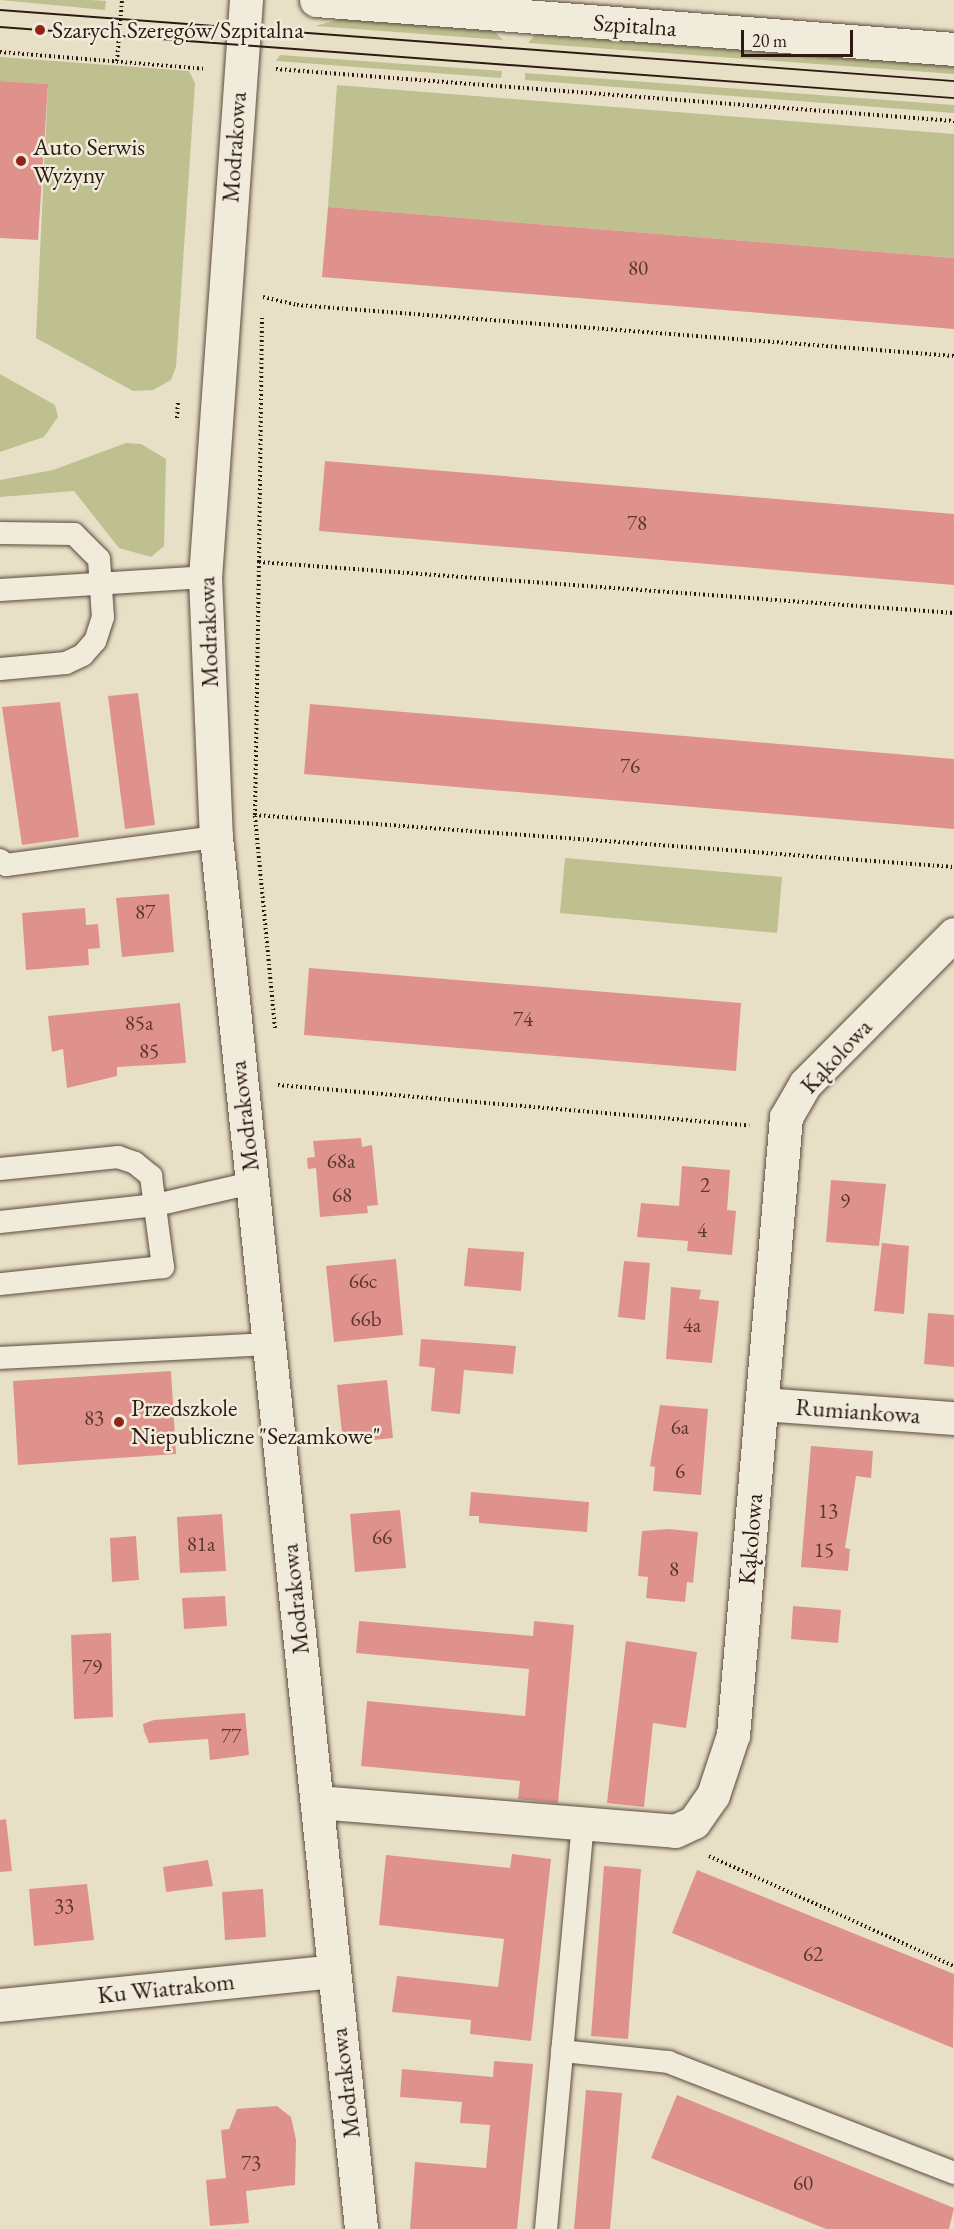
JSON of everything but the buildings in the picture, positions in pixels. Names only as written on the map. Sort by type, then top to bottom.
[{"type":"street","name":"Modrakowa","points":[[246,0],[205,577],[216,837],[239,1088],[251,1183],[317,1802],[332,1971],[361,2229]]},
{"type":"street","name":"Szpitalna","points":[[316,0],[954,49]]},
{"type":"street","name":"Kąkolowa","points":[[675,1831],[694,1822],[713,1795],[733,1735],[785,1128],[805,1084],[954,934]]},
{"type":"street","name":"Rumiankowa","points":[[762,1404],[954,1418]]},
{"type":"street","points":[[317,1802],[583,1826],[675,1831]]},
{"type":"street","name":"Ku Wiatrakom","points":[[0,2006],[332,1971]]},
{"type":"lane","points":[[0,533],[74,534],[99,559],[103,617],[95,641],[83,655],[66,663],[0,669]]},
{"type":"lane","points":[[0,590],[101,581],[205,577]]},
{"type":"lane","points":[[0,860],[6,865],[216,837]]},
{"type":"lane","points":[[0,1169],[118,1157],[151,1176],[163,1267],[0,1284]]},
{"type":"lane","points":[[0,1222],[156,1206],[251,1183]]},
{"type":"lane","points":[[0,1358],[268,1344]]},
{"type":"lane","points":[[546,2229],[583,1826]]},
{"type":"lane","points":[[562,2051],[668,2062],[954,2173]]},
{"type":"path","points":[[117,61],[122,0]]},
{"type":"path","points":[[0,52],[205,69]]},
{"type":"path","points":[[277,81],[278,69]]},
{"type":"path","points":[[270,70],[954,121]]},
{"type":"path","points":[[263,290],[263,302],[954,356]]},
{"type":"path","points":[[262,314],[255,815],[276,1038]]},
{"type":"path","points":[[259,562],[954,613]]},
{"type":"path","points":[[255,815],[954,867]]},
{"type":"path","points":[[279,1073],[281,1096]]},
{"type":"path","points":[[239,1088],[280,1085],[785,1128]]},
{"type":"path","points":[[675,1831],[723,1866],[954,1966]]},
{"type":"green space","points":[[0,0],[90,0],[106,1],[105,10]]},
{"type":"green space","points":[[341,19],[493,30],[503,40],[315,26]]},
{"type":"green space","points":[[536,34],[954,66],[954,74],[528,43]]},
{"type":"green space","points":[[280,55],[502,71],[501,78],[276,61]]},
{"type":"green space","points":[[0,57],[189,71],[195,83],[176,367],[171,380],[153,390],[133,391],[36,338],[48,84],[0,81]]},
{"type":"green space","points":[[525,73],[954,105],[954,113],[525,80]]},
{"type":"green space","points":[[337,85],[954,134],[954,258],[328,207]]},
{"type":"green space","points":[[0,374],[55,405],[58,417],[44,437],[0,452]]},
{"type":"green space","points":[[126,443],[141,444],[166,459],[164,546],[151,557],[119,548],[74,491],[0,497],[0,480],[53,470]]},
{"type":"green space","points":[[565,858],[782,877],[777,933],[560,913]]},
{"type":"tram line","points":[[0,10],[954,81]]},
{"type":"tram line","points":[[0,27],[954,98]]},
{"type":"place","name":"Szarych Szeregów/Szpitalna","points":[[40,30]]},
{"type":"place","name":"Auto Serwis Wyżyny","points":[[21,161]]},
{"type":"place","name":"Przedszkole Niepubliczne \"Sezamkowe\"","points":[[119,1422]]}]
